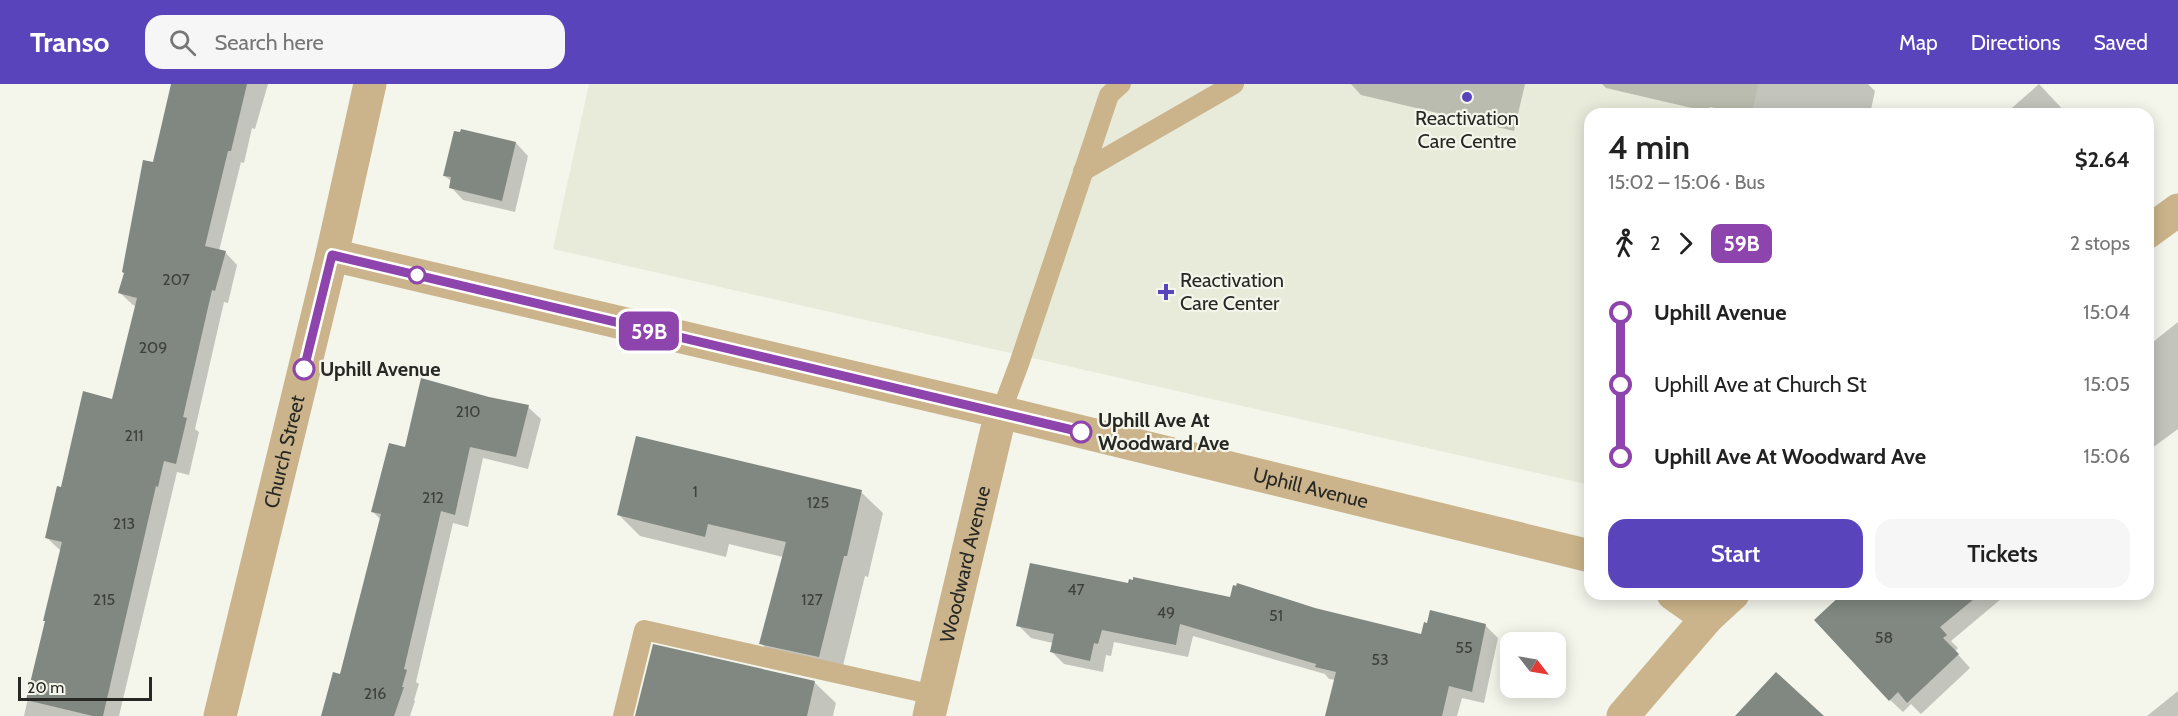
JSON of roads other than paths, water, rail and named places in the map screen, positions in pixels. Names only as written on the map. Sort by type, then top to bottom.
[{"type":"street","name":"Church Street","points":[[220,716],[332,255],[370,84]]},
{"type":"street","points":[[2154,228],[2178,210]]},
{"type":"street","name":"Uphill Avenue","points":[[332,255],[1001,412],[1584,555]]},
{"type":"street","name":"Woodward Avenue","points":[[932,706],[1001,412]]},
{"type":"street","points":[[1682,600],[1707,618]]},
{"type":"street","points":[[1623,716],[1707,618],[1726,600]]},
{"type":"lane","points":[[1001,412],[1110,95],[1121,84]]},
{"type":"lane","points":[[1083,171],[1234,84]]},
{"type":"lane","points":[[623,716],[644,630],[932,706]]},
{"type":"place","name":"Reactivation Care Centre","points":[[1467,97]]},
{"type":"place","name":"Reactivation Care Center","points":[[1166,292]]},
{"type":"place","name":"Uphill Avenue","points":[[304,369]]},
{"type":"place","name":"Uphill Ave At Woodward Ave","points":[[1081,432]]}]
